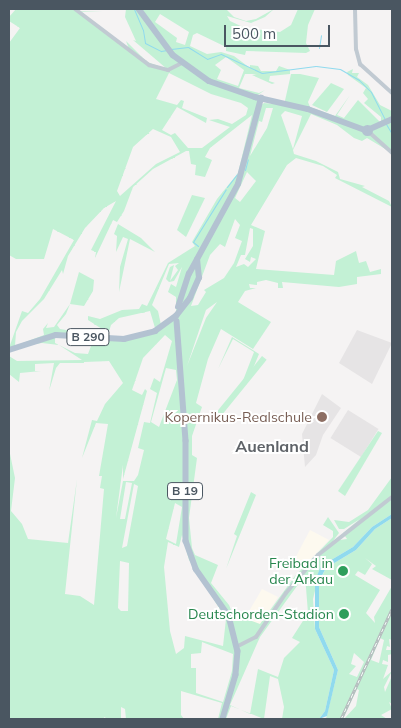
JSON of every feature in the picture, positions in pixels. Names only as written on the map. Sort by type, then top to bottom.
[{"type":"main road","points":[[139,9],[168,49],[182,63],[209,81],[261,100],[308,109],[368,131],[377,123],[392,119]]},
{"type":"main road","points":[[178,307],[189,274],[195,269],[197,260],[238,184],[261,100]]},
{"type":"main road","name":"B 290","points":[[9,350],[56,334],[119,339],[151,333],[182,310],[197,283],[195,269]]},
{"type":"main road","name":"B 19","points":[[178,321],[187,447],[186,541],[196,569],[225,609],[241,646],[236,675],[223,719]]},
{"type":"street","points":[[75,9],[149,65],[168,70],[182,63]]},
{"type":"street","points":[[355,9],[357,56],[368,72],[392,93]]},
{"type":"street","points":[[368,131],[392,153]]},
{"type":"street","points":[[241,646],[318,556],[392,497]]},
{"type":"shaded area","points":[[357,330],[392,343],[372,384],[339,363]]},
{"type":"shaded area","name":"Kopernikus-Realschule","points":[[322,394],[341,408],[323,435],[316,455],[305,467],[302,434]]},
{"type":"shaded area","points":[[348,410],[379,429],[361,457],[331,438]]},
{"type":"shaded area","points":[[310,530],[329,540],[301,569],[292,564]]},
{"type":"shaded area","points":[[262,589],[278,597],[260,625],[245,618]]},
{"type":"green space","points":[[16,9],[76,9],[129,49],[126,41],[147,62],[167,69],[133,40],[136,41],[125,17],[126,9],[226,9],[234,17],[246,21],[256,19],[274,9],[265,17],[251,23],[227,16],[230,21],[245,28],[280,32],[291,25],[298,9],[315,9],[308,25],[306,43],[310,51],[306,53],[246,51],[245,55],[226,51],[226,47],[197,33],[193,35],[190,46],[207,54],[221,52],[234,56],[250,68],[250,65],[258,66],[261,71],[276,71],[279,66],[290,70],[290,74],[270,76],[269,81],[275,83],[272,84],[252,75],[257,74],[245,74],[239,88],[259,93],[265,90],[255,97],[260,106],[264,103],[284,105],[291,74],[300,74],[319,78],[308,102],[310,107],[335,116],[350,95],[337,115],[344,118],[358,100],[381,123],[381,117],[364,103],[368,99],[363,93],[366,88],[348,75],[347,72],[353,69],[352,73],[359,73],[357,77],[368,85],[380,105],[392,111],[392,117],[387,118],[392,119],[392,153],[367,138],[362,141],[354,138],[337,125],[311,114],[293,150],[294,154],[316,161],[338,172],[340,179],[365,186],[362,187],[389,201],[392,207],[335,178],[337,175],[323,166],[296,158],[287,165],[251,225],[265,231],[256,269],[334,275],[336,261],[356,251],[359,263],[366,261],[370,272],[381,269],[381,274],[357,277],[357,284],[339,287],[282,282],[283,288],[278,288],[278,283],[266,280],[257,282],[257,285],[249,284],[250,288],[256,288],[245,291],[238,302],[271,322],[253,349],[221,329],[208,359],[196,403],[202,407],[192,436],[192,455],[197,458],[189,518],[192,548],[195,555],[218,565],[211,583],[229,605],[236,621],[238,616],[260,624],[295,576],[333,537],[333,531],[323,525],[328,517],[339,533],[333,541],[347,539],[343,533],[360,519],[344,529],[339,529],[334,520],[349,522],[368,510],[392,477],[392,514],[372,527],[353,547],[321,566],[313,599],[315,629],[334,670],[325,711],[319,719],[282,719],[284,707],[278,679],[270,676],[264,719],[250,714],[258,669],[278,677],[284,658],[300,642],[292,638],[308,613],[305,575],[260,637],[230,705],[241,710],[231,706],[226,719],[218,719],[222,703],[181,691],[181,715],[184,719],[126,719],[125,709],[121,707],[121,719],[106,719],[105,717],[102,719],[9,719],[9,449],[15,478],[11,511],[22,524],[28,539],[68,543],[77,479],[65,594],[80,596],[94,605],[104,489],[100,488],[102,476],[99,476],[108,424],[96,423],[82,458],[92,420],[97,421],[105,404],[123,383],[109,361],[60,363],[56,368],[49,391],[54,363],[35,364],[35,371],[41,371],[20,373],[19,382],[9,374],[9,356],[17,361],[82,360],[59,345],[42,343],[9,348],[22,311],[28,313],[40,299],[74,240],[53,229],[44,259],[16,259],[9,255],[9,43],[20,28],[9,21],[9,17]],"holes":[[[160,14],[189,32],[185,45],[176,42],[177,38],[155,22]],[[226,57],[244,70],[238,86],[217,79],[221,70],[215,65]],[[169,73],[211,94],[241,103],[248,108],[246,115],[232,124],[218,119],[209,120],[230,127],[202,148],[188,148],[175,133],[171,135],[162,130],[177,107],[206,123],[207,118],[182,108],[184,101],[181,100],[177,105],[156,99]],[[266,108],[273,108],[267,128],[250,156],[259,121],[262,122]],[[285,111],[302,116],[293,149],[281,115]],[[252,115],[238,173],[217,199],[192,242],[195,246],[168,263],[147,306],[142,304],[139,309],[122,310],[100,319],[88,316],[88,320],[102,329],[103,336],[60,329],[57,325],[66,314],[70,304],[54,327],[46,328],[48,323],[43,329],[44,335],[15,346],[16,332],[22,321],[44,299],[62,270],[63,274],[68,256],[85,228],[104,208],[116,201],[91,250],[96,252],[95,258],[113,220],[117,222],[124,211],[133,187],[153,169],[186,151],[189,151],[191,164],[196,165],[195,175],[205,177],[212,160],[205,157],[210,148]],[[153,129],[171,137],[180,152],[156,164],[120,196],[117,191],[133,147]],[[247,172],[256,181],[240,202],[235,198]],[[235,219],[240,225],[235,238],[242,241],[234,263],[224,278],[204,290],[206,292],[198,305],[191,306],[210,255],[220,244],[225,247]],[[250,228],[253,229],[253,246],[245,259],[250,262],[251,257],[256,259],[248,267],[244,264],[236,267],[241,255],[245,255]],[[179,263],[175,266],[178,270],[170,281],[174,265],[170,267],[166,279],[169,282],[174,281],[182,267],[176,287],[171,284],[168,292],[176,297],[176,313],[161,325],[158,311],[152,305],[169,264]],[[217,302],[206,318],[187,366],[206,310]],[[150,311],[155,328],[145,334],[113,338],[108,335],[111,325],[119,318]],[[165,335],[172,341],[160,382],[154,378],[150,389],[157,393],[150,423],[144,422],[138,448],[144,450],[138,475],[134,481],[123,481],[116,518],[123,465],[123,479],[147,391],[145,389],[142,395],[132,390],[143,358]],[[55,337],[91,340],[88,354],[75,353],[55,343]],[[166,368],[176,370],[177,380],[159,427],[151,422]],[[126,482],[132,483],[125,519],[120,519]],[[134,484],[138,486],[127,546],[122,548]],[[175,503],[182,507],[176,544],[166,539]],[[182,535],[189,560],[226,619],[223,646],[185,636],[184,648],[176,654],[170,631],[164,567],[168,542],[179,547]],[[120,561],[129,563],[128,611],[121,611],[118,608]],[[202,642],[233,654],[232,671],[223,702],[196,693],[196,668],[191,668],[191,654],[201,653]]]},
{"type":"green space","points":[[331,83],[344,89],[327,112],[312,105]]},
{"type":"green space","points":[[192,195],[205,198],[186,237],[177,230]]},
{"type":"green space","points":[[118,224],[141,238],[155,252],[130,239],[119,292],[120,267],[128,239],[123,237],[116,252],[117,236],[114,234]]},
{"type":"green space","points":[[79,272],[94,280],[93,291],[84,306],[70,304]]},
{"type":"green space","points":[[232,337],[259,354],[246,385],[242,383],[254,352],[233,339],[218,369]]},
{"type":"green space","points":[[262,356],[267,360],[219,419],[214,415]]},
{"type":"green space","points":[[378,431],[382,433],[345,496],[338,491]]},
{"type":"green space","points":[[251,492],[256,495],[226,569],[237,536],[234,534]]},
{"type":"green space","points":[[392,518],[392,580],[372,569],[376,566],[365,558],[372,564],[365,575],[358,571],[355,575],[380,590],[366,613],[375,623],[374,617],[392,586],[392,640],[389,639],[390,647],[387,646],[386,650],[392,650],[392,654],[388,655],[388,662],[383,660],[382,664],[388,665],[383,679],[392,671],[384,687],[385,692],[392,676],[392,704],[389,702],[392,709],[381,715],[387,719],[344,719],[356,706],[359,690],[357,689],[343,719],[326,719],[338,670],[319,627],[318,584],[326,568],[356,550],[375,529]],"holes":[[[380,638],[384,640],[379,663],[371,660]],[[354,653],[364,662],[357,677],[349,674],[356,666],[351,664]]]},
{"type":"water","points":[[392,514],[392,518],[375,529],[356,550],[326,568],[319,581],[319,627],[338,670],[327,716],[319,719],[325,711],[334,670],[315,629],[315,581],[321,566],[353,547],[372,527]]},
{"type":"waterway","points":[[134,9],[143,30],[145,43],[161,51],[167,50]]},
{"type":"waterway","points":[[319,48],[321,35]]},
{"type":"waterway","points":[[171,49],[188,47],[207,59],[221,54],[262,73],[316,66],[340,69],[359,80],[371,92],[385,120]]},
{"type":"waterway","points":[[386,124],[392,134]]},
{"type":"waterway","points":[[245,170],[248,159]]},
{"type":"waterway","points":[[227,187],[237,174]]},
{"type":"waterway","points":[[198,246],[193,242],[226,189]]},
{"type":"railway","points":[[341,719],[392,609]]},
{"type":"place","name":"Kopernikus-Realschule","points":[[322,417]]},
{"type":"place","name":"Freibad in der Arkau","points":[[343,571]]},
{"type":"place","name":"Deutschorden-Stadion","points":[[344,614]]},
{"type":"district","name":"Auenland","points":[[272,446]]}]
